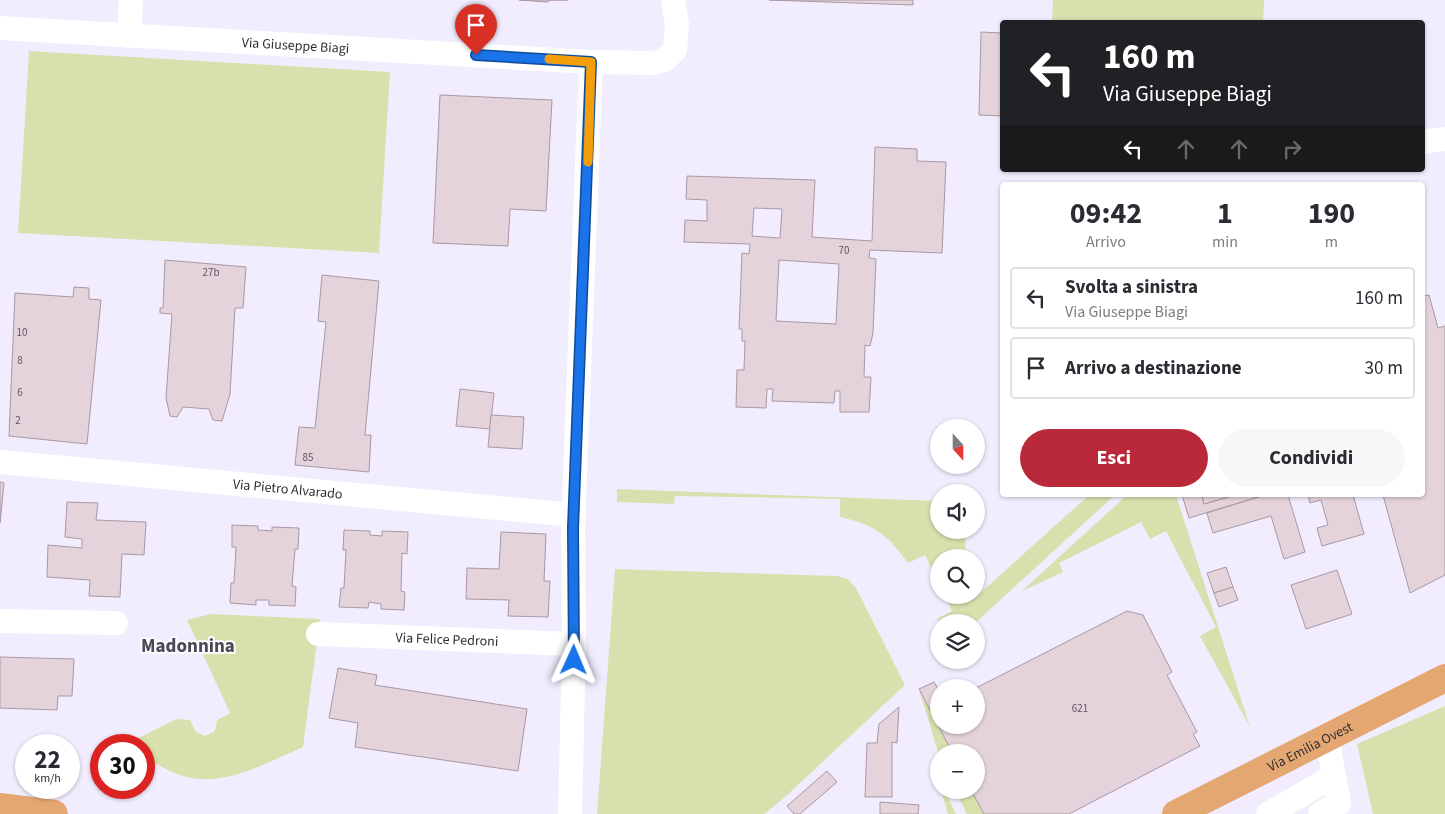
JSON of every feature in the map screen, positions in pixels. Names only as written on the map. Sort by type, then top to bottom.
[{"type":"main road","name":"Via Emilia Ovest","points":[[1176,814],[1445,678]]},
{"type":"main road","points":[[0,807],[54,814]]},
{"type":"street","points":[[129,36],[131,0]]},
{"type":"street","name":"Via Giuseppe Biagi","points":[[0,28],[591,62],[654,63],[670,57],[676,50],[677,20],[673,0]]},
{"type":"street","points":[[570,814],[574,644],[574,515],[591,62]]},
{"type":"street","points":[[1425,142],[1445,139]]},
{"type":"street","name":"Via Pietro Alvarado","points":[[0,462],[574,515]]},
{"type":"street","points":[[0,621],[116,623]]},
{"type":"street","name":"Via Felice Pedroni","points":[[318,634],[574,644]]},
{"type":"street","points":[[1320,814],[1339,803],[1327,737]]},
{"type":"street","points":[[1268,814],[1334,776]]},
{"type":"green space","points":[[1053,0],[1264,0],[1263,20],[1052,20]]},
{"type":"green space","points":[[29,51],[390,72],[379,253],[18,233]]},
{"type":"green space","points":[[617,489],[930,501],[930,539],[966,539],[965,549],[930,549],[930,565],[925,555],[908,563],[879,532],[862,523],[840,517],[840,499],[675,496],[674,504],[617,502]]},
{"type":"green space","points":[[1087,497],[1113,497],[985,614],[946,614],[952,611],[948,604],[985,604],[985,589]]},
{"type":"green space","points":[[1125,497],[1177,497],[1250,727],[1200,636],[1216,627],[1166,531],[1150,539],[1141,522],[1059,563],[1063,572],[1022,591]]},
{"type":"green space","points":[[615,569],[837,576],[848,579],[856,588],[905,685],[785,797],[764,814],[597,814]]},
{"type":"green space","points":[[210,614],[320,619],[303,747],[261,766],[223,778],[204,779],[185,776],[165,769],[155,762],[155,734],[147,734],[176,719],[190,720],[196,732],[205,736],[215,731],[217,720],[230,713],[187,620]]},
{"type":"green space","points":[[919,689],[930,710],[930,725]]},
{"type":"green space","points":[[1445,706],[1445,814],[1373,814],[1357,744]]},
{"type":"green space","points":[[933,734],[943,734],[948,744],[936,744]]},
{"type":"green space","points":[[944,799],[948,799],[956,814],[948,814]]},
{"type":"green space","points":[[960,799],[976,799],[984,814],[967,814]]},
{"type":"building","points":[[519,0],[549,0],[548,2]]},
{"type":"building","points":[[769,0],[913,0],[913,5]]},
{"type":"building","points":[[981,32],[1000,33],[1000,116],[979,115]]},
{"type":"building","points":[[440,95],[552,100],[546,211],[510,209],[508,246],[433,243]]},
{"type":"building","points":[[875,147],[917,149],[917,161],[946,162],[942,253],[870,250],[869,258],[876,259],[873,333],[870,346],[865,345],[864,377],[871,377],[869,412],[840,412],[840,391],[835,391],[834,403],[772,401],[773,389],[767,389],[766,408],[736,407],[737,370],[744,370],[745,341],[742,341],[742,329],[739,329],[742,253],[749,254],[750,244],[684,242],[685,220],[707,221],[707,200],[686,199],[687,176],[815,180],[812,237],[872,241]],"holes":[[[754,208],[782,209],[780,238],[752,236]],[[779,260],[839,264],[836,324],[776,321]]]},
{"type":"building","points":[[165,260],[246,267],[243,308],[235,308],[230,394],[222,421],[213,420],[209,409],[183,407],[177,417],[170,416],[166,398],[172,314],[160,313],[160,308],[163,308]]},
{"type":"building","points":[[322,275],[379,281],[365,435],[371,435],[369,472],[295,465],[299,427],[315,428],[326,322],[318,321]]},
{"type":"building","points":[[74,287],[89,288],[89,299],[101,300],[87,444],[9,436],[15,293],[73,297]]},
{"type":"building","points":[[1429,295],[1438,328],[1445,326],[1445,575],[1410,593],[1384,497],[1425,497],[1425,296]]},
{"type":"building","points":[[460,389],[494,393],[490,429],[456,426]]},
{"type":"building","points":[[491,415],[524,417],[522,449],[488,447]]},
{"type":"building","points":[[0,482],[4,483],[0,523]]},
{"type":"building","points":[[1183,497],[1202,497],[1204,504],[1228,497],[1258,497],[1189,518]]},
{"type":"building","points":[[1202,497],[1228,497],[1204,504]]},
{"type":"building","points":[[1259,497],[1289,497],[1305,552],[1284,559],[1271,516],[1213,533],[1207,513]]},
{"type":"building","points":[[1308,497],[1354,497],[1364,534],[1322,546],[1317,528],[1328,525],[1321,500],[1310,503]]},
{"type":"building","points":[[67,502],[98,503],[96,520],[146,522],[144,555],[122,554],[120,597],[89,596],[90,580],[47,577],[48,545],[82,548],[82,539],[65,537]]},
{"type":"building","points":[[232,525],[258,526],[258,530],[272,531],[272,527],[299,528],[298,549],[295,549],[292,586],[296,587],[295,606],[269,605],[269,600],[256,600],[256,605],[230,603],[231,583],[234,583],[236,547],[232,547]]},
{"type":"building","points":[[344,530],[370,531],[370,535],[382,536],[382,531],[408,532],[407,554],[402,553],[401,591],[405,592],[404,610],[381,609],[381,604],[369,602],[368,608],[339,607],[341,588],[344,588],[346,550],[343,550]]},
{"type":"building","points":[[501,532],[546,534],[544,581],[550,581],[548,617],[508,616],[509,600],[466,599],[467,568],[499,569]]},
{"type":"building","points":[[1226,567],[1233,587],[1214,593],[1207,573]]},
{"type":"building","points":[[1337,570],[1352,614],[1306,629],[1291,585]]},
{"type":"building","points":[[1233,587],[1238,600],[1219,607],[1214,593]]},
{"type":"building","points":[[1127,611],[1143,615],[1172,672],[1167,675],[1197,732],[1193,734],[1200,746],[1069,814],[984,814],[976,799],[985,799],[985,744],[948,744],[943,734],[985,734],[985,683]]},
{"type":"building","points":[[0,657],[74,659],[72,696],[58,696],[57,710],[0,708]]},
{"type":"building","points":[[338,668],[377,675],[375,685],[527,709],[518,771],[355,747],[358,723],[329,718]]},
{"type":"building","points":[[930,684],[930,710],[919,689]]},
{"type":"building","points":[[899,707],[897,743],[892,742],[892,797],[865,797],[867,743],[877,743],[879,724]]},
{"type":"building","points":[[827,771],[837,782],[800,814],[794,814],[787,806]]},
{"type":"building","points":[[880,802],[919,805],[918,814],[880,814]]},
{"type":"slow traffic","points":[[549,59],[591,62],[588,162]]},
{"type":"district","name":"Madonnina","points":[[188,645]]},
{"type":"route","points":[[476,55],[591,62],[586,238],[573,528],[574,660]]}]
